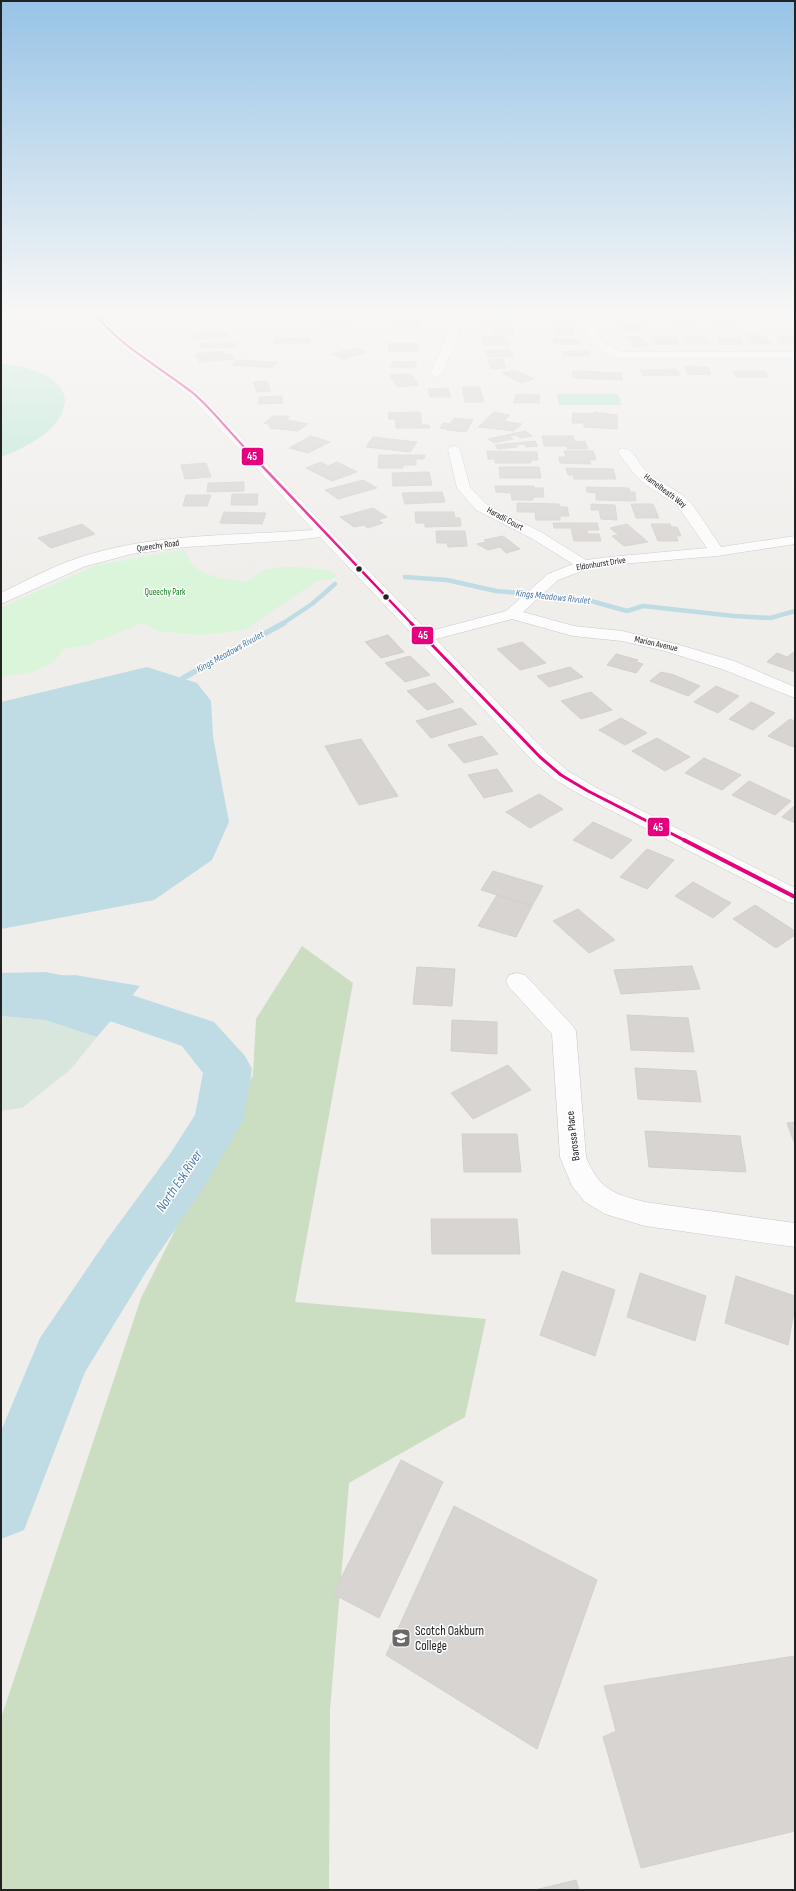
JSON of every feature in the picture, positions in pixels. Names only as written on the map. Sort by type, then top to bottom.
[{"type":"street","points":[[202,402],[324,533],[540,758],[561,775],[588,791],[795,897]]},
{"type":"street","name":"Haradli Court","points":[[454,450],[464,488],[475,502],[491,513],[536,535],[584,565]]},
{"type":"street","name":"Hamelheath Way","points":[[624,452],[640,472],[651,482],[682,502],[717,552]]},
{"type":"street","name":"Queechy Road","points":[[1,599],[82,562],[125,550],[197,541],[285,537],[324,533]]},
{"type":"street","name":"Eldonhurst Drive","points":[[425,637],[512,614],[553,577],[584,565],[609,561],[717,552],[795,540]]},
{"type":"street","name":"Marion Avenue","points":[[512,614],[573,631],[622,636],[670,647],[728,665],[795,693]]},
{"type":"street","name":"Barossa Place","points":[[517,981],[564,1031],[574,1157],[581,1178],[594,1194],[615,1206],[645,1214],[795,1235]]},
{"type":"green space","points":[[1,402],[65,402],[63,411],[58,421],[50,429],[21,449],[1,457]]},
{"type":"green space","points":[[558,402],[621,402],[622,405],[559,405]]},
{"type":"green space","name":"Queechy Park","points":[[184,549],[188,559],[201,571],[209,575],[227,579],[247,582],[263,571],[287,567],[332,571],[336,576],[332,579],[317,581],[244,630],[199,635],[158,631],[143,623],[88,645],[64,649],[54,662],[33,672],[1,677],[1,608],[97,565]]},
{"type":"green space","points":[[302,946],[353,983],[295,1302],[486,1319],[465,1417],[349,1483],[330,1710],[329,1890],[1,1890],[1,1718],[141,1298],[253,1075],[256,1019]]},
{"type":"shaded area","points":[[1,1016],[45,1020],[97,1037],[70,1070],[22,1108],[1,1111]]},
{"type":"water","points":[[147,667],[197,683],[211,701],[213,737],[229,822],[212,860],[154,900],[1,929],[1,702]]},
{"type":"water","points":[[75,975],[140,986],[97,1037],[45,1020],[1,1016],[1,978]]},
{"type":"building","points":[[259,402],[283,403],[259,404]]},
{"type":"building","points":[[514,402],[539,402],[539,403]]},
{"type":"building","points":[[420,412],[422,425],[429,425],[430,428],[396,428],[395,419],[389,419],[388,413]]},
{"type":"building","points":[[494,412],[510,415],[504,421],[522,424],[514,431],[478,427]]},
{"type":"building","points":[[594,412],[617,415],[617,429],[584,427],[584,423],[572,423],[573,413],[593,414]]},
{"type":"building","points":[[272,416],[289,416],[287,420],[308,424],[298,431],[270,428],[269,424],[264,423]]},
{"type":"building","points":[[454,418],[473,420],[466,432],[440,428],[443,423],[450,424]]},
{"type":"building","points":[[525,431],[532,436],[521,438],[516,435],[509,436],[513,439],[494,443],[488,439]]},
{"type":"building","points":[[311,436],[330,442],[308,453],[289,448]]},
{"type":"building","points":[[542,436],[573,436],[575,442],[585,441],[588,449],[567,449],[567,446],[544,446]]},
{"type":"building","points":[[373,437],[417,442],[410,452],[366,447]]},
{"type":"building","points":[[535,441],[538,446],[526,447],[523,444],[517,445],[517,447],[498,449],[495,445]]},
{"type":"building","points":[[487,451],[537,452],[538,460],[531,460],[531,463],[495,463],[495,459],[488,459]]},
{"type":"building","points":[[564,451],[593,451],[596,460],[589,460],[591,464],[560,463],[559,457],[566,457]]},
{"type":"building","points":[[379,455],[425,455],[424,459],[416,459],[416,465],[403,465],[403,468],[378,468]]},
{"type":"building","points":[[321,462],[328,466],[337,462],[357,472],[332,481],[306,468]]},
{"type":"building","points":[[206,463],[211,477],[185,479],[181,465]]},
{"type":"building","points":[[499,467],[539,467],[541,478],[500,478]]},
{"type":"building","points":[[566,468],[613,469],[616,479],[574,479],[573,475],[568,475]]},
{"type":"building","points":[[429,472],[432,485],[393,486],[392,473]]},
{"type":"building","points":[[363,480],[377,488],[338,499],[325,490]]},
{"type":"building","points":[[244,482],[244,491],[207,492],[208,483]]},
{"type":"building","points":[[495,486],[534,486],[534,488],[543,488],[544,497],[533,497],[533,500],[512,500],[511,493],[496,492]]},
{"type":"building","points":[[586,487],[629,488],[630,492],[635,492],[636,501],[596,500],[596,493],[587,492]]},
{"type":"building","points":[[442,492],[445,502],[405,504],[402,493]]},
{"type":"building","points":[[232,494],[258,494],[257,505],[231,505]]},
{"type":"building","points":[[186,495],[211,495],[207,506],[183,506]]},
{"type":"building","points":[[517,503],[559,504],[560,507],[567,507],[569,516],[560,516],[560,520],[536,520],[535,512],[517,512]]},
{"type":"building","points":[[591,504],[615,505],[617,520],[601,519],[599,510],[591,510]]},
{"type":"building","points":[[631,504],[653,504],[659,518],[636,518]]},
{"type":"building","points":[[373,508],[387,517],[378,520],[383,523],[368,528],[364,525],[354,527],[340,517]]},
{"type":"building","points":[[224,512],[266,513],[262,524],[220,523]]},
{"type":"building","points":[[415,512],[454,512],[455,518],[460,518],[461,526],[425,527],[425,523],[416,523]]},
{"type":"building","points":[[553,523],[597,523],[599,530],[587,530],[588,534],[599,534],[601,541],[574,541],[571,528],[554,528]]},
{"type":"building","points":[[82,524],[95,534],[51,548],[38,538]]},
{"type":"building","points":[[627,524],[648,542],[624,546],[612,536],[619,535],[610,528]]},
{"type":"building","points":[[651,524],[670,524],[671,527],[677,527],[681,536],[676,536],[678,541],[658,541]]},
{"type":"building","points":[[436,531],[465,531],[467,546],[448,547],[447,543],[437,543]]},
{"type":"building","points":[[503,536],[520,549],[506,553],[500,547],[488,550],[477,544],[486,542],[484,540]]},
{"type":"building","points":[[388,635],[404,652],[381,658],[365,642]]},
{"type":"building","points":[[522,642],[546,663],[520,670],[497,649]]},
{"type":"building","points":[[794,652],[795,672],[767,662],[777,653],[787,657]]},
{"type":"building","points":[[616,654],[638,660],[636,662],[643,664],[636,673],[607,665]]},
{"type":"building","points":[[410,656],[430,675],[405,682],[385,663]]},
{"type":"building","points":[[570,667],[583,677],[549,687],[537,676]]},
{"type":"building","points":[[661,672],[674,675],[700,686],[688,696],[650,681]]},
{"type":"building","points":[[435,683],[454,702],[427,710],[407,691]]},
{"type":"building","points":[[716,686],[739,696],[718,713],[694,702]]},
{"type":"building","points":[[591,692],[612,710],[581,719],[561,701]]},
{"type":"building","points":[[751,702],[775,713],[753,730],[729,719]]},
{"type":"building","points":[[461,708],[477,724],[431,738],[416,721]]},
{"type":"building","points":[[621,718],[647,733],[625,745],[599,730]]},
{"type":"building","points":[[790,719],[795,721],[795,745],[793,747],[768,736]]},
{"type":"building","points":[[482,736],[498,754],[464,763],[448,745]]},
{"type":"building","points":[[657,738],[690,757],[665,771],[632,751]]},
{"type":"building","points":[[361,739],[398,796],[359,805],[325,746]]},
{"type":"building","points":[[704,758],[741,775],[722,790],[685,773]]},
{"type":"building","points":[[497,769],[513,791],[484,798],[468,775]]},
{"type":"building","points":[[749,781],[791,801],[775,815],[732,795]]},
{"type":"building","points":[[539,794],[563,809],[530,828],[506,812]]},
{"type":"building","points":[[795,805],[795,823],[782,817]]},
{"type":"building","points":[[593,822],[632,840],[612,859],[573,840]]},
{"type":"building","points":[[647,849],[674,860],[647,889],[620,877]]},
{"type":"building","points":[[493,871],[543,886],[532,906],[481,890]]},
{"type":"building","points":[[693,882],[731,903],[713,918],[675,896]]},
{"type":"building","points":[[497,895],[532,906],[516,937],[478,926]]},
{"type":"building","points":[[755,905],[795,931],[795,935],[776,948],[733,919]]},
{"type":"building","points":[[578,909],[615,940],[589,953],[553,921]]},
{"type":"building","points":[[692,966],[700,989],[621,994],[614,970]]},
{"type":"building","points":[[417,967],[455,969],[452,1006],[413,1004]]},
{"type":"building","points":[[627,1015],[688,1018],[694,1052],[631,1050]]},
{"type":"building","points":[[452,1020],[497,1022],[497,1054],[451,1051]]},
{"type":"building","points":[[508,1065],[531,1090],[473,1119],[451,1093]]},
{"type":"building","points":[[635,1068],[696,1071],[701,1102],[638,1099]]},
{"type":"building","points":[[795,1122],[795,1145],[787,1123]]},
{"type":"building","points":[[645,1131],[740,1136],[746,1172],[649,1167]]},
{"type":"building","points":[[462,1134],[517,1134],[521,1172],[464,1172]]},
{"type":"building","points":[[431,1219],[517,1219],[520,1254],[432,1254]]},
{"type":"building","points":[[562,1271],[615,1290],[595,1356],[540,1335]]},
{"type":"building","points":[[640,1273],[706,1296],[695,1341],[627,1317]]},
{"type":"building","points":[[736,1276],[795,1296],[795,1306],[788,1345],[725,1323]]},
{"type":"building","points":[[401,1460],[443,1482],[379,1618],[333,1594]]},
{"type":"building","points":[[454,1506],[597,1580],[537,1749],[386,1655]]},
{"type":"building","points":[[795,1656],[795,1831],[641,1868],[603,1737],[616,1731],[604,1686]]},
{"type":"building","points":[[576,1880],[579,1890],[535,1890]]},
{"type":"waterway","name":"Kings Meadows Rivulet","points":[[405,577],[447,580],[496,591],[584,599],[627,611],[643,606],[734,616],[770,618],[795,611]]},
{"type":"waterway","name":"Kings Meadows Rivulet","points":[[282,624],[312,604],[335,584]]},
{"type":"waterway","name":"Kings Meadows Rivulet","points":[[183,678],[284,623]]},
{"type":"waterway","name":"North Esk River","points":[[1,989],[45,988],[83,995],[198,1034],[228,1069],[219,1119],[188,1169],[127,1255],[61,1357],[1,1507]]},
{"type":"transit line","name":"45","points":[[202,402],[324,533],[540,757],[561,775],[588,791],[795,897]]},
{"type":"place","name":"Scotch Oakburn College","points":[[401,1638]]}]
